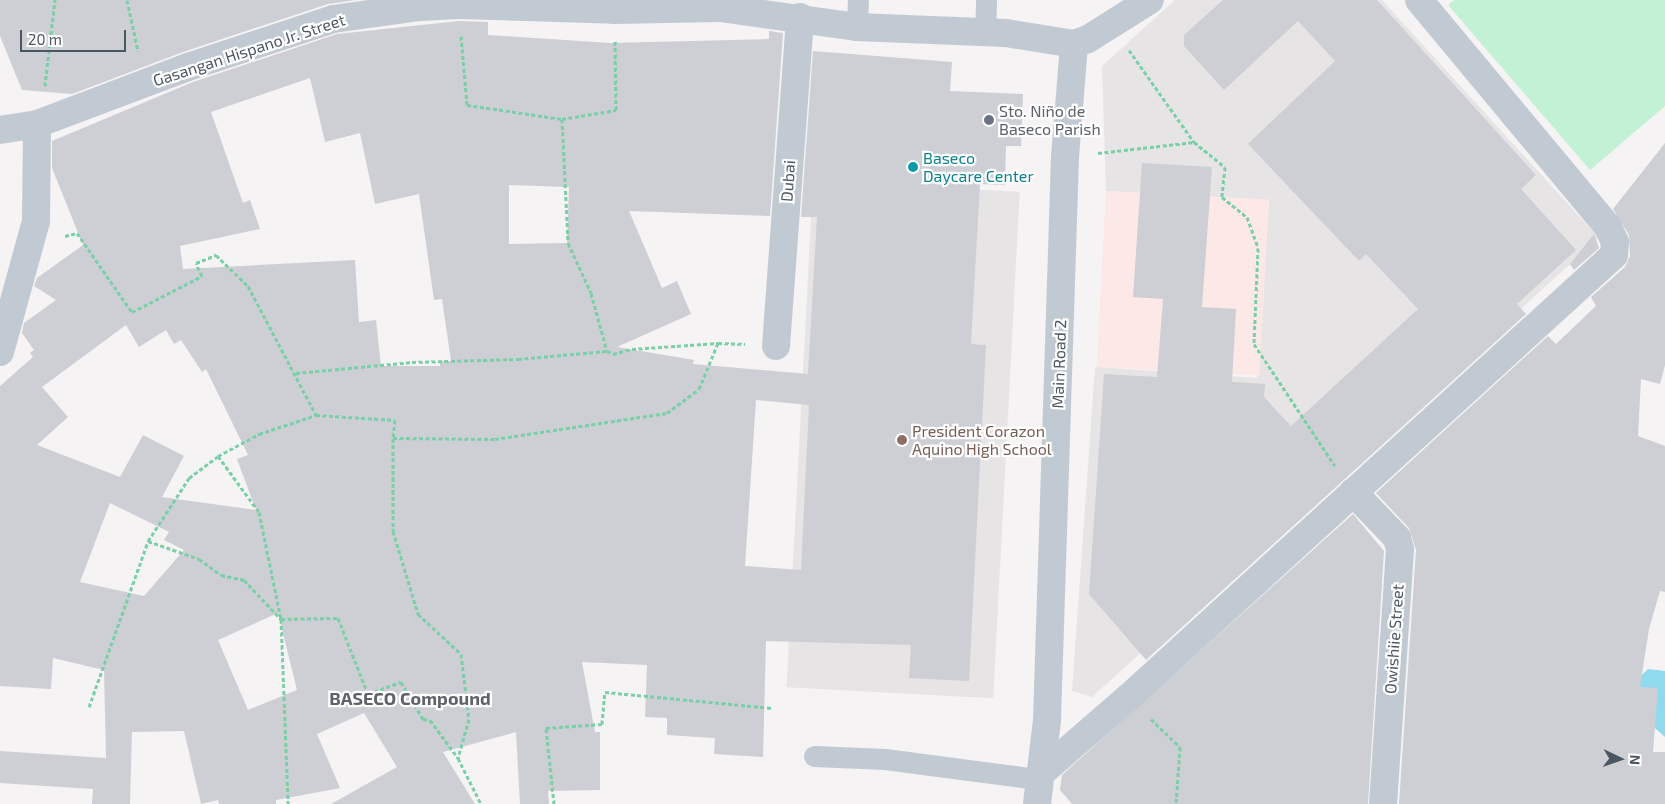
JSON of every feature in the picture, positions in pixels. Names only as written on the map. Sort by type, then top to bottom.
[{"type":"street","points":[[1074,44],[1112,25],[1150,0]]},
{"type":"street","points":[[1040,774],[1129,697],[1614,255],[1615,242],[1608,227],[1419,0]]},
{"type":"street","name":"Gasangan Hispano Jr. Street","points":[[0,130],[45,122],[146,83],[333,20],[459,3],[588,4],[614,10],[720,4],[857,28],[985,32],[1074,44]]},
{"type":"street","name":"Dubai","points":[[776,346],[800,17]]},
{"type":"street","name":"Main Road 2","points":[[1037,804],[1047,720],[1065,157],[1074,44]]},
{"type":"street","points":[[0,352],[36,221],[45,122]]},
{"type":"street","name":"Owishiie Street","points":[[1353,492],[1397,538],[1400,549],[1384,804]]},
{"type":"lane","points":[[857,28],[858,0]]},
{"type":"lane","points":[[985,32],[986,0]]},
{"type":"lane","points":[[814,756],[885,759],[1030,778],[1040,774]]},
{"type":"path","points":[[45,122],[46,56],[55,0]]},
{"type":"path","points":[[127,0],[146,83]]},
{"type":"path","points":[[459,3],[467,104],[562,119],[616,110],[614,10]]},
{"type":"path","points":[[1112,25],[1194,142],[1225,167],[1222,197],[1247,217],[1258,248],[1254,344],[1353,492]]},
{"type":"path","points":[[562,119],[568,244],[591,294],[607,351]]},
{"type":"path","points":[[1065,157],[1194,142]]},
{"type":"path","points":[[33,232],[61,238],[77,233],[132,312],[202,276],[196,263],[216,255],[248,286],[275,341],[296,373],[316,415]]},
{"type":"path","points":[[394,438],[495,439],[667,413],[699,389],[718,342]]},
{"type":"path","points":[[296,373],[412,362],[518,359],[607,351],[613,354],[632,349],[718,342],[776,346]]},
{"type":"path","points":[[89,706],[148,541],[189,478],[218,456],[259,434],[316,415],[395,420],[393,532],[418,614],[460,654],[469,719],[458,758]]},
{"type":"path","points":[[218,456],[259,512],[281,618],[288,804]]},
{"type":"path","points":[[148,541],[199,559],[221,575],[244,580],[281,618],[338,618],[368,694],[401,682],[423,719],[430,720],[458,758],[481,804]]},
{"type":"path","points":[[554,804],[546,728],[602,724],[605,692],[771,708]]},
{"type":"path","points":[[1129,697],[1180,746],[1176,804]]},
{"type":"shaded area","points":[[1175,0],[1382,0],[1599,238],[1092,697],[1072,691],[1095,367],[1257,378],[1269,200],[1106,191],[1102,66]]},
{"type":"shaded area","name":"President Corazon Aquino High School","points":[[813,181],[1020,192],[993,698],[786,687]]},
{"type":"shaded area","points":[[1106,191],[1269,200],[1260,375],[1097,367]]},
{"type":"green space","points":[[1454,0],[1665,0],[1665,106],[1590,170],[1448,5]]},
{"type":"water","points":[[1648,669],[1665,671],[1665,737],[1647,721],[1632,684]]},
{"type":"building","points":[[0,0],[356,0],[328,4],[183,52],[72,94],[22,90],[0,36]]},
{"type":"building","points":[[1223,0],[1377,0],[1536,175],[1521,189],[1576,250],[1517,304],[1526,314],[1146,660],[1089,594],[1104,374],[1157,377],[1163,299],[1133,297],[1142,163],[1212,167],[1202,307],[1236,309],[1232,382],[1265,384],[1264,397],[1291,426],[1418,309],[1366,254],[1359,261],[1248,144],[1335,61],[1298,21],[1224,90],[1184,46],[1184,35]]},
{"type":"building","points":[[459,21],[488,22],[488,35],[610,43],[769,39],[769,31],[783,33],[770,216],[629,211],[662,288],[677,281],[691,314],[617,347],[694,360],[693,364],[808,374],[817,217],[801,217],[813,51],[952,62],[950,91],[1023,94],[1021,146],[1006,146],[1005,185],[980,184],[971,344],[986,345],[969,681],[909,678],[911,645],[766,641],[763,757],[714,754],[715,738],[667,735],[667,718],[645,717],[647,665],[582,662],[595,732],[600,732],[600,790],[548,791],[549,804],[520,804],[516,732],[443,752],[475,804],[331,804],[397,767],[364,713],[317,734],[340,788],[276,800],[276,804],[219,804],[218,800],[201,804],[184,731],[132,732],[130,804],[92,804],[93,789],[0,783],[0,751],[106,758],[104,670],[53,658],[51,689],[0,686],[0,386],[33,357],[30,353],[34,350],[22,333],[24,323],[56,300],[34,286],[37,278],[83,245],[52,168],[52,141],[193,82],[337,34]],"holes":[[[310,78],[325,142],[360,133],[375,204],[419,194],[434,300],[442,299],[451,361],[440,361],[440,366],[381,366],[376,320],[359,322],[355,260],[183,269],[180,246],[260,229],[250,200],[243,203],[211,112]],[[509,185],[569,187],[567,243],[509,244]],[[126,325],[139,347],[166,330],[174,344],[181,340],[202,372],[206,369],[248,455],[237,459],[256,510],[162,497],[184,456],[143,435],[120,477],[37,445],[68,417],[42,387]],[[756,400],[809,405],[801,570],[745,566]],[[110,503],[169,532],[164,540],[184,550],[144,596],[80,582]],[[278,613],[297,690],[248,710],[218,640]]]},
{"type":"building","points":[[1665,143],[1665,365],[1660,384],[1641,379],[1638,436],[1665,446],[1665,592],[1660,591],[1649,629],[1640,687],[1658,688],[1653,752],[1665,752],[1665,804],[1399,804],[1416,550],[1409,528],[1376,493],[1548,336],[1556,344],[1596,306],[1591,297],[1625,267],[1630,256],[1629,235],[1613,209]]},
{"type":"building","points":[[1594,234],[1599,248],[1574,270],[1570,264]]},
{"type":"building","points":[[1353,514],[1384,551],[1368,804],[1072,804],[1060,790],[1062,775]]},
{"type":"place","name":"Sto. Niño de Baseco Parish","points":[[989,120]]},
{"type":"place","name":"Baseco Daycare Center","points":[[913,167]]},
{"type":"place","name":"President Corazon Aquino High School","points":[[902,440]]},
{"type":"district","name":"BASECO Compound","points":[[410,698]]}]
